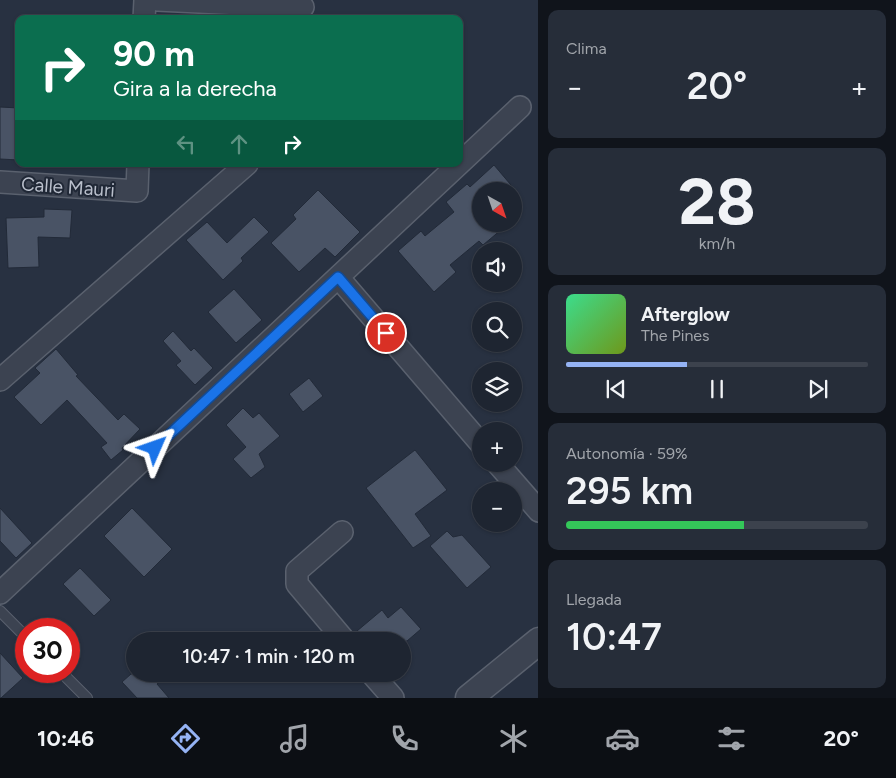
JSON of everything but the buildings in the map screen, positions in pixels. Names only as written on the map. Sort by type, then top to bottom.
[{"type":"street","points":[[144,15],[145,0]]},
{"type":"street","points":[[157,0],[303,7]]},
{"type":"street","points":[[463,160],[520,107]]},
{"type":"street","name":"Calle Mauri","points":[[0,182],[137,191],[138,167]]},
{"type":"street","points":[[0,380],[243,167]]},
{"type":"street","points":[[0,593],[456,167]]},
{"type":"street","points":[[338,277],[472,433]]},
{"type":"street","points":[[505,472],[538,511]]},
{"type":"street","points":[[337,632],[297,584],[297,571],[342,532]]},
{"type":"street","points":[[469,698],[538,640]]},
{"type":"street","points":[[379,682],[393,698]]},
{"type":"lane","points":[[0,611],[15,626]]},
{"type":"lane","points":[[72,683],[87,698]]},
{"type":"route","points":[[155,448],[338,277],[386,333]]}]
